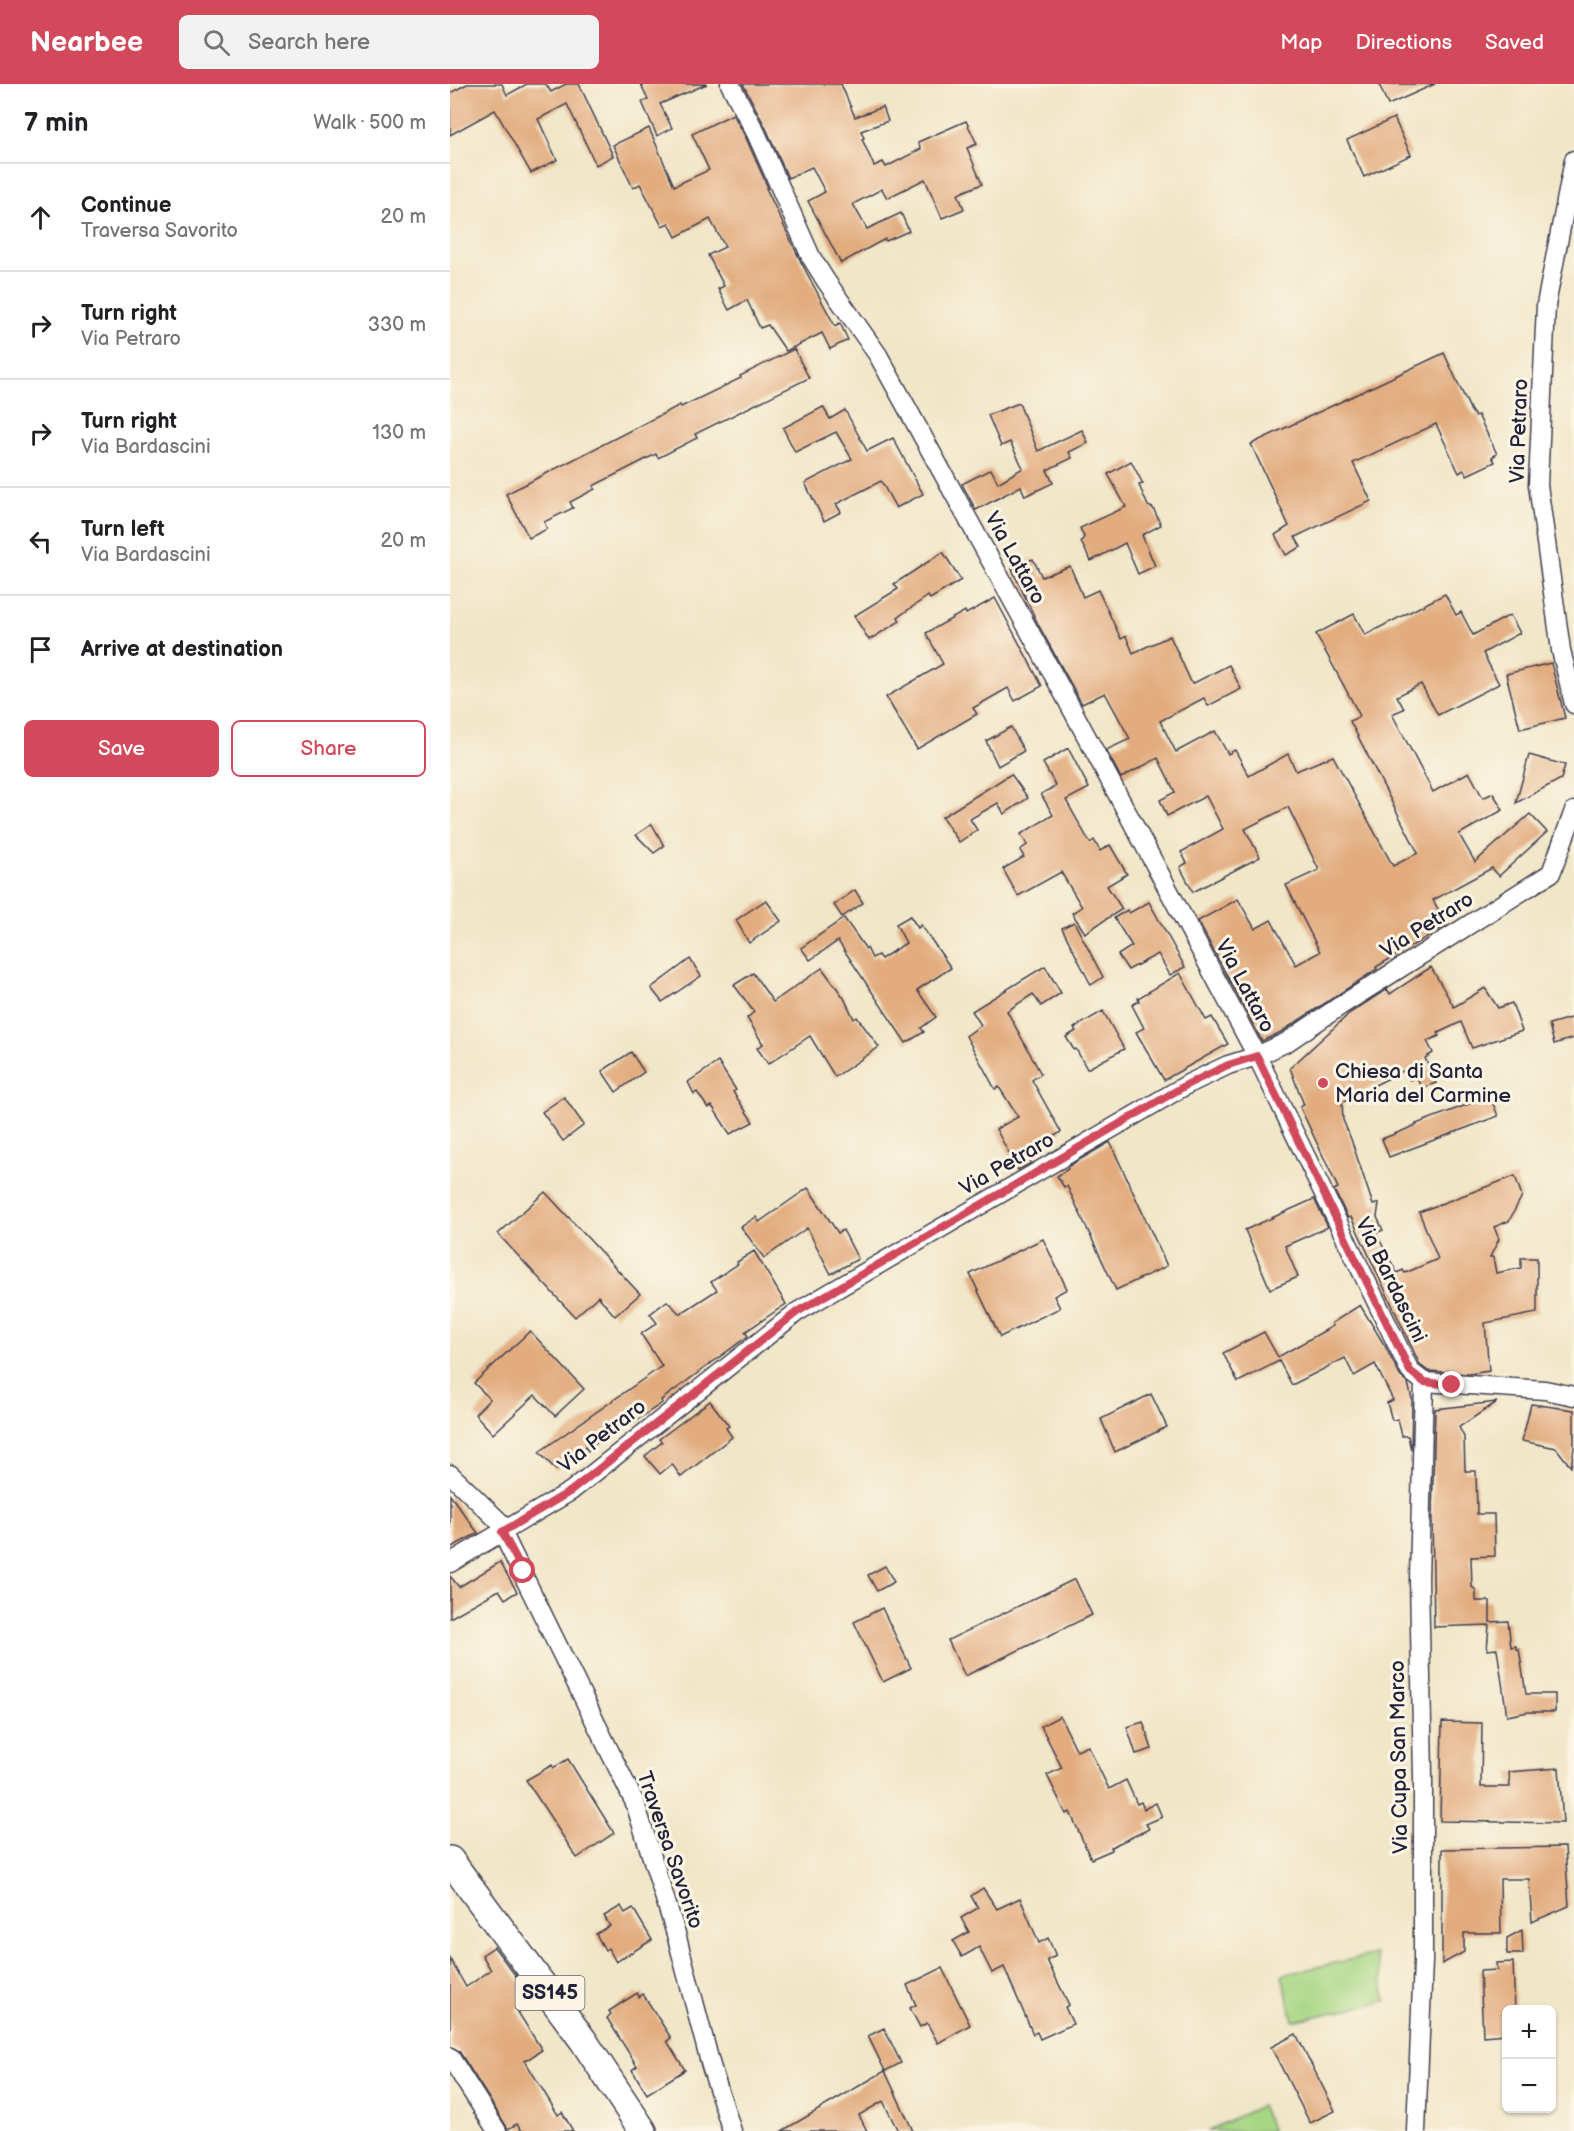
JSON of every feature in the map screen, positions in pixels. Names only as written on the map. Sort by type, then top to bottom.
[{"type":"highway","name":"SS145","points":[[450,1860],[583,2040],[643,2131]]},
{"type":"street","name":"Via Lattaro","points":[[730,84],[756,133],[811,257],[878,355],[1257,1056]]},
{"type":"street","name":"Via Petraro","points":[[1574,159],[1566,236],[1546,305],[1538,485],[1561,650],[1574,704]]},
{"type":"street","name":"Via Petraro","points":[[450,1563],[571,1491],[797,1312],[1188,1084],[1228,1065],[1257,1056],[1287,1042],[1551,873],[1574,811]]},
{"type":"street","name":"Via Bardascini","points":[[1257,1056],[1410,1371],[1424,1382]]},
{"type":"street","points":[[1424,1382],[1545,1390],[1574,1396]]},
{"type":"street","name":"Via Cupa San Marco","points":[[1416,2131],[1423,1961],[1423,1776],[1419,1579],[1424,1382]]},
{"type":"street","name":"Traversa Savorito","points":[[450,1474],[505,1530],[635,1803],[676,1934],[711,2066],[732,2131]]},
{"type":"street","points":[[450,2057],[497,2131]]},
{"type":"green space","points":[[1376,1954],[1386,2001],[1293,2021],[1282,1975]]},
{"type":"green space","points":[[1261,2106],[1272,2131],[1207,2131]]},
{"type":"building","points":[[467,84],[502,84],[507,95],[527,84],[546,84],[551,92],[566,84],[579,84],[613,156],[596,165],[567,104],[538,119],[557,160],[531,173],[495,110],[450,135],[450,93]]},
{"type":"building","points":[[641,84],[707,84],[660,104],[672,128],[657,136],[642,102],[648,100]]},
{"type":"building","points":[[743,84],[841,84],[855,117],[883,107],[888,121],[861,131],[864,138],[862,139],[874,166],[883,162],[886,167],[921,149],[918,142],[966,121],[977,144],[967,148],[982,184],[958,194],[964,209],[942,218],[925,179],[887,198],[882,189],[853,204],[867,229],[901,213],[909,231],[886,241],[885,239],[841,263],[808,201],[825,192],[812,167],[788,178]]},
{"type":"building","points":[[1379,84],[1435,84],[1388,105]]},
{"type":"building","points":[[733,114],[801,262],[835,326],[840,323],[848,340],[830,349],[822,333],[786,351],[768,325],[760,328],[747,300],[729,310],[718,289],[724,286],[708,255],[725,247],[710,219],[676,237],[669,223],[662,226],[640,184],[633,188],[613,145],[649,128],[674,186],[709,170],[692,134]]},
{"type":"building","points":[[1394,118],[1411,155],[1364,177],[1347,140]]},
{"type":"building","points":[[794,349],[809,378],[695,434],[697,438],[658,458],[656,454],[593,486],[595,489],[570,502],[573,508],[544,522],[547,529],[529,538],[506,494],[680,405],[681,407],[741,378],[740,376]]},
{"type":"building","points":[[1444,353],[1471,411],[1475,416],[1478,415],[1497,454],[1492,457],[1495,462],[1467,475],[1464,470],[1459,473],[1436,424],[1353,463],[1371,501],[1295,537],[1301,547],[1286,555],[1275,535],[1289,526],[1251,444]]},
{"type":"building","points":[[1019,403],[1038,451],[1082,430],[1088,443],[1069,452],[1072,458],[1047,470],[1053,483],[1025,496],[1021,486],[976,510],[962,484],[991,469],[998,483],[1023,468],[1010,442],[1001,446],[988,415]]},
{"type":"building","points":[[823,407],[830,419],[845,410],[867,451],[893,438],[923,494],[896,508],[881,481],[836,504],[841,512],[824,521],[805,483],[852,459],[836,432],[795,452],[783,428]]},
{"type":"building","points":[[1131,461],[1143,484],[1139,485],[1148,506],[1153,508],[1161,525],[1142,535],[1155,566],[1138,574],[1125,543],[1091,561],[1081,542],[1084,537],[1080,528],[1126,507],[1108,474]]},
{"type":"building","points":[[943,552],[961,580],[930,599],[928,596],[898,617],[900,621],[869,640],[854,616],[898,589],[894,584]]},
{"type":"building","points":[[1033,559],[1042,577],[1070,566],[1083,597],[1098,590],[1121,639],[1126,636],[1133,653],[1170,636],[1192,684],[1229,665],[1241,689],[1208,706],[1204,698],[1160,721],[1176,752],[1215,731],[1228,754],[1235,750],[1249,776],[1288,754],[1296,771],[1333,756],[1393,866],[1418,853],[1350,721],[1360,716],[1316,634],[1354,614],[1365,635],[1445,594],[1456,615],[1461,612],[1473,635],[1510,615],[1520,633],[1483,653],[1499,684],[1438,715],[1421,684],[1397,696],[1404,709],[1392,714],[1433,792],[1469,772],[1483,798],[1493,793],[1503,810],[1459,834],[1475,862],[1530,814],[1547,832],[1499,876],[1492,868],[1433,900],[1447,925],[1376,967],[1377,969],[1281,1032],[1262,1041],[1198,921],[1238,899],[1255,929],[1271,920],[1296,965],[1320,952],[1286,885],[1319,870],[1288,807],[1245,829],[1260,857],[1193,892],[1180,867],[1187,863],[1181,852],[1223,829],[1206,796],[1167,816],[1160,800],[1175,792],[1158,758],[1121,778],[1106,750],[1130,739],[1105,693],[1082,704],[1038,624],[1012,569]]},
{"type":"building","points":[[995,598],[1042,686],[1015,701],[1008,688],[973,708],[977,714],[917,749],[886,697],[943,664],[926,633],[965,611],[966,614]]},
{"type":"building","points":[[1551,663],[1565,718],[1520,729],[1506,674]]},
{"type":"building","points":[[1011,727],[1024,751],[998,766],[986,741]]},
{"type":"building","points":[[1068,748],[1089,788],[1066,800],[1090,843],[1094,840],[1100,851],[1110,845],[1127,874],[1107,886],[1122,909],[1085,933],[1072,913],[1082,907],[1061,872],[1018,896],[1003,869],[1024,857],[1020,850],[1027,845],[1021,834],[1053,815],[1041,794],[1056,786],[1043,763]]},
{"type":"building","points":[[1529,755],[1565,765],[1561,779],[1516,803]]},
{"type":"building","points":[[1011,774],[1028,798],[1004,814],[998,803],[970,819],[977,830],[959,842],[942,817]]},
{"type":"building","points":[[652,824],[664,846],[654,853],[636,835]]},
{"type":"building","points":[[855,890],[863,903],[842,917],[834,905]]},
{"type":"building","points":[[766,900],[781,921],[749,943],[736,920]]},
{"type":"building","points":[[1149,902],[1185,967],[1170,975],[1158,954],[1128,970],[1118,955],[1132,946],[1114,918],[1127,910],[1129,913]]},
{"type":"building","points":[[910,916],[918,928],[921,925],[951,968],[917,990],[936,1017],[921,1028],[924,1032],[906,1043],[838,941],[810,960],[801,948],[844,918],[872,958],[878,955],[881,959],[906,943],[896,924]]},
{"type":"building","points":[[1074,922],[1103,977],[1091,985],[1062,928]]},
{"type":"building","points":[[690,959],[701,976],[662,1002],[651,988]]},
{"type":"building","points":[[1045,966],[1061,993],[1041,1006],[1033,994],[1007,1011],[1041,1074],[1032,1080],[1061,1132],[1026,1154],[1031,1163],[1018,1170],[996,1129],[1018,1117],[999,1087],[995,1089],[966,1036],[981,1025],[972,1011]]},
{"type":"building","points":[[1431,967],[1454,1007],[1485,988],[1498,1008],[1512,1003],[1522,1031],[1472,1048],[1461,1022],[1438,1033],[1439,1036],[1427,1041],[1433,1053],[1425,1058],[1436,1083],[1422,1088],[1416,1077],[1410,1080],[1405,1070],[1353,1096],[1354,1099],[1342,1102],[1343,1120],[1373,1205],[1379,1203],[1377,1217],[1383,1230],[1376,1233],[1397,1273],[1403,1270],[1405,1273],[1438,1259],[1419,1212],[1515,1176],[1522,1196],[1509,1221],[1494,1227],[1499,1239],[1490,1257],[1493,1257],[1496,1273],[1521,1268],[1521,1258],[1537,1258],[1537,1313],[1485,1323],[1489,1371],[1469,1374],[1451,1373],[1450,1370],[1446,1372],[1428,1371],[1420,1365],[1351,1217],[1348,1218],[1334,1190],[1338,1188],[1300,1107],[1304,1105],[1290,1068],[1350,1013],[1387,989],[1390,994]]},
{"type":"building","points":[[822,968],[844,998],[854,1019],[857,1017],[879,1047],[835,1077],[810,1036],[768,1064],[757,1048],[763,1044],[747,1018],[754,1012],[734,985],[753,973],[773,1002]]},
{"type":"building","points":[[1180,973],[1206,1020],[1212,1017],[1228,1044],[1164,1080],[1136,1032],[1144,1028],[1132,1005],[1139,1001],[1138,998]]},
{"type":"building","points":[[1103,1011],[1124,1049],[1087,1069],[1066,1037],[1076,1031],[1074,1028]]},
{"type":"building","points":[[1574,1017],[1574,1038],[1554,1044],[1549,1024]]},
{"type":"building","points":[[631,1052],[644,1072],[616,1092],[602,1071]]},
{"type":"building","points":[[718,1062],[736,1090],[733,1092],[753,1122],[730,1134],[712,1106],[708,1108],[697,1092],[694,1094],[688,1082]]},
{"type":"building","points":[[1490,1096],[1498,1116],[1389,1157],[1382,1139]]},
{"type":"building","points":[[564,1097],[584,1125],[563,1141],[542,1112]]},
{"type":"building","points":[[1110,1142],[1167,1266],[1116,1290],[1067,1186],[1064,1187],[1057,1176],[1068,1169],[1067,1167]]},
{"type":"building","points":[[808,1188],[838,1233],[843,1230],[858,1259],[831,1274],[807,1228],[764,1258],[741,1227],[756,1217],[759,1222]]},
{"type":"building","points":[[545,1192],[640,1294],[615,1316],[598,1296],[575,1317],[498,1234]]},
{"type":"building","points":[[1314,1199],[1328,1227],[1285,1246],[1298,1277],[1270,1289],[1245,1230]]},
{"type":"building","points":[[1043,1239],[1067,1289],[1054,1296],[1060,1308],[1000,1337],[970,1274]]},
{"type":"building","points":[[754,1251],[786,1304],[745,1332],[748,1336],[661,1400],[662,1403],[631,1424],[627,1419],[588,1451],[585,1447],[556,1470],[539,1452],[662,1366],[641,1334],[657,1323],[650,1314],[667,1301],[680,1314],[717,1290],[711,1282]]},
{"type":"building","points":[[1360,1305],[1400,1376],[1408,1383],[1412,1399],[1411,1450],[1408,1436],[1402,1436],[1398,1419],[1392,1420],[1387,1403],[1393,1400],[1375,1364],[1354,1376],[1345,1358],[1292,1385],[1279,1361],[1238,1382],[1223,1353],[1264,1332],[1278,1357],[1333,1326],[1332,1323]]},
{"type":"building","points":[[530,1331],[584,1389],[555,1416],[535,1395],[493,1434],[475,1414],[490,1399],[474,1383]]},
{"type":"building","points":[[1151,1394],[1167,1427],[1115,1452],[1101,1419]]},
{"type":"building","points":[[710,1401],[729,1426],[726,1428],[732,1437],[681,1477],[672,1464],[660,1474],[645,1456],[662,1442],[659,1439]]},
{"type":"building","points":[[1497,1402],[1459,1427],[1464,1437],[1465,1471],[1476,1471],[1477,1514],[1494,1514],[1495,1556],[1471,1557],[1472,1587],[1476,1590],[1476,1601],[1490,1601],[1490,1622],[1508,1621],[1511,1647],[1516,1646],[1516,1649],[1519,1649],[1526,1694],[1555,1694],[1555,1712],[1528,1712],[1507,1716],[1497,1649],[1487,1650],[1489,1625],[1434,1627],[1432,1518],[1435,1409]]},
{"type":"building","points":[[1531,1404],[1574,1410],[1574,1448],[1571,1467],[1556,1448],[1522,1441]]},
{"type":"building","points":[[450,1495],[478,1533],[450,1548]]},
{"type":"building","points":[[500,1562],[517,1592],[505,1599],[499,1590],[450,1618],[450,1576],[459,1587]]},
{"type":"building","points":[[885,1566],[894,1582],[877,1591],[868,1575]]},
{"type":"building","points":[[1075,1579],[1092,1615],[965,1676],[948,1640]]},
{"type":"building","points":[[882,1608],[911,1668],[883,1682],[854,1622]]},
{"type":"building","points":[[1060,1716],[1077,1751],[1088,1746],[1109,1789],[1126,1780],[1137,1804],[1141,1802],[1144,1809],[1156,1803],[1162,1817],[1146,1824],[1149,1829],[1091,1859],[1070,1812],[1066,1814],[1047,1775],[1062,1768],[1041,1726]]},
{"type":"building","points":[[1143,1722],[1152,1749],[1136,1754],[1127,1727]]},
{"type":"building","points":[[1442,1722],[1482,1723],[1481,1787],[1510,1787],[1509,1772],[1559,1768],[1563,1823],[1440,1821]]},
{"type":"building","points":[[568,1759],[614,1833],[577,1858],[526,1780]]},
{"type":"building","points":[[1565,1847],[1569,1906],[1532,1922],[1529,1879],[1500,1879],[1501,1933],[1464,1933],[1464,1952],[1442,1964],[1442,1849]]},
{"type":"building","points":[[983,1888],[997,1909],[1020,1898],[1039,1943],[1048,1938],[1056,1956],[1047,1960],[1069,2005],[1065,2007],[1073,2024],[1040,2039],[1037,2032],[1033,2034],[1004,1967],[992,1973],[979,1947],[962,1957],[953,1941],[969,1932],[961,1918],[978,1908],[971,1896]]},
{"type":"building","points":[[621,1906],[625,1913],[633,1908],[652,1940],[616,1962],[608,1948],[605,1950],[596,1934],[610,1926],[604,1916]]},
{"type":"building","points":[[1522,1930],[1523,1954],[1507,1954],[1507,1938]]},
{"type":"building","points":[[494,1947],[533,1999],[516,2009],[542,2050],[525,2061],[558,2115],[562,2112],[573,2131],[522,2131],[517,2124],[508,2129],[459,2051],[450,2046],[450,1959],[466,1987],[491,1970],[482,1955]]},
{"type":"building","points":[[1513,1962],[1515,2005],[1502,2005],[1502,2034],[1483,2036],[1480,1971],[1497,1970],[1496,1963]]},
{"type":"building","points":[[942,1968],[970,2025],[938,2043],[927,2023],[920,2027],[910,2008],[916,2005],[907,1985]]},
{"type":"building","points":[[637,1993],[639,1997],[643,1994],[671,2038],[667,2041],[685,2070],[647,2094],[632,2070],[637,2066],[607,2018],[611,2014],[609,2011]]},
{"type":"building","points":[[884,2028],[901,2063],[885,2071],[868,2036]]},
{"type":"building","points":[[1296,2034],[1335,2111],[1310,2123],[1271,2047]]},
{"type":"building","points":[[885,2071],[913,2131],[898,2131],[883,2101],[859,2115],[867,2131],[782,2131]]},
{"type":"place","name":"Chiesa di Santa Maria del Carmine","points":[[1323,1083]]},
{"type":"route","points":[[523,1571],[502,1532],[571,1491],[741,1354],[797,1312],[1188,1084],[1228,1065],[1257,1056],[1410,1371],[1424,1382],[1452,1385]]}]
